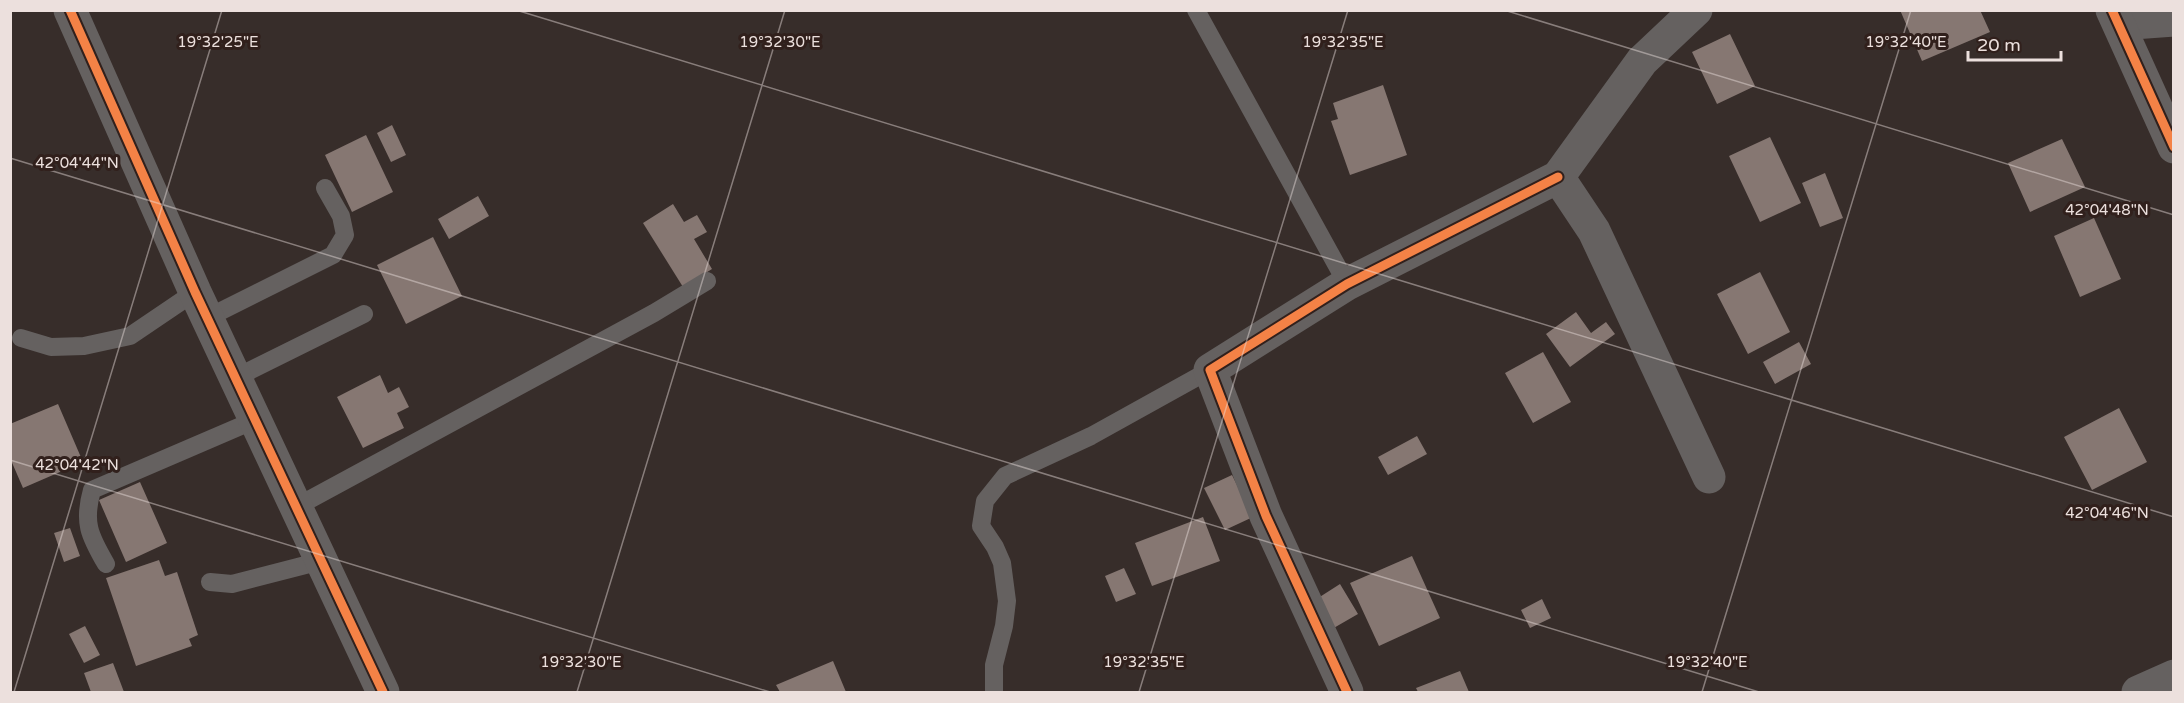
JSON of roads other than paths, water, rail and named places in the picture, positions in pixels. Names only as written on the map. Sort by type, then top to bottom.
[{"type":"street","points":[[1347,693],[1266,516],[1210,370],[1347,284],[1558,177],[1642,61],[1696,10]]},
{"type":"street","points":[[72,11],[201,305],[383,693]]},
{"type":"street","points":[[2174,20],[2116,17],[2174,147]]},
{"type":"street","points":[[1558,177],[1594,231],[1709,477]]},
{"type":"street","points":[[2138,693],[2174,675]]},
{"type":"lane","points":[[1196,10],[1347,284]]},
{"type":"lane","points":[[21,338],[51,346],[84,346],[130,336],[201,305],[333,255],[345,235],[341,216],[325,188]]},
{"type":"lane","points":[[296,507],[654,313],[707,281]]},
{"type":"lane","points":[[235,378],[364,314]]},
{"type":"lane","points":[[994,693],[994,665],[1004,626],[1006,601],[1002,564],[995,547],[981,526],[986,501],[1005,476],[1091,436],[1210,370]]},
{"type":"lane","points":[[106,564],[94,544],[86,510],[92,490],[255,420]]},
{"type":"lane","points":[[210,582],[232,584],[321,561]]}]
